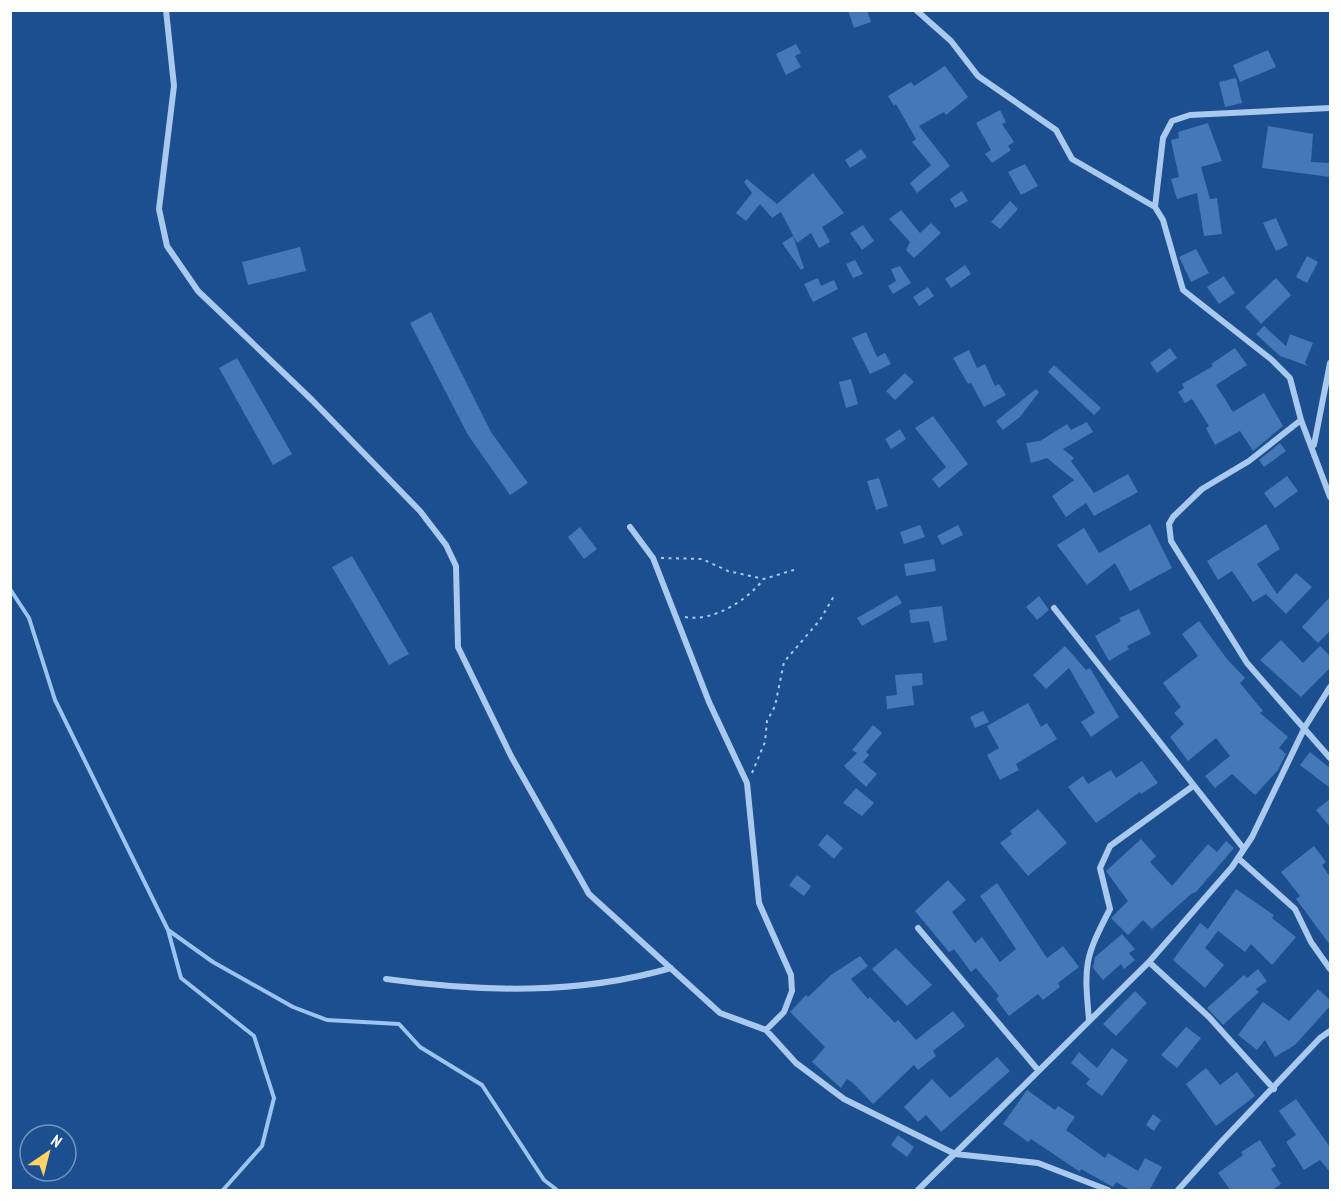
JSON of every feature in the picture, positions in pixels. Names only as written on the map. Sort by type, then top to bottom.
[{"type":"street","points":[[166,10],[174,86],[159,209],[167,246],[179,268],[198,291],[312,400],[420,511],[446,544],[456,566],[458,647],[512,756],[590,894],[720,1013],[766,1030],[796,1063],[844,1099],[955,1154],[1038,1163],[1108,1191]]},
{"type":"street","points":[[916,10],[951,41],[978,76],[1056,130],[1072,159],[1155,207],[1163,220],[1183,290],[1284,369],[1290,378],[1301,420],[1314,447],[1330,497]]},
{"type":"street","points":[[1155,207],[1162,138],[1172,121],[1190,115],[1330,108]]},
{"type":"street","points":[[1314,447],[1330,363]]},
{"type":"street","points":[[1301,420],[1249,461],[1202,489],[1173,517],[1169,524],[1171,541],[1247,663],[1330,758]]},
{"type":"street","points":[[630,527],[653,558],[709,702],[747,783],[759,903],[791,975],[792,991],[784,1011],[766,1030]]},
{"type":"street","points":[[1054,608],[1244,849]]},
{"type":"street","points":[[918,1191],[1149,962],[1238,858],[1305,727],[1330,687]]},
{"type":"street","points":[[1089,1020],[1085,971],[1090,948],[1110,909],[1100,868],[1110,846],[1193,786]]},
{"type":"street","points":[[1238,858],[1295,909],[1311,942],[1330,969]]},
{"type":"street","points":[[918,928],[1038,1070]]},
{"type":"street","points":[[1149,962],[1209,1017],[1274,1089]]},
{"type":"street","points":[[386,979],[455,988],[584,987],[633,979],[671,968]]},
{"type":"street","points":[[1179,1191],[1222,1141],[1274,1089],[1320,1038],[1330,1031]]},
{"type":"path","points":[[653,558],[702,559],[728,571],[764,579]]},
{"type":"path","points":[[676,616],[693,619],[711,615],[741,601],[764,579],[797,569]]},
{"type":"path","points":[[747,783],[765,742],[767,721],[775,706],[784,662],[820,620],[834,596]]},
{"type":"building","points":[[848,10],[867,10],[871,22],[854,28]]},
{"type":"building","points":[[796,44],[801,53],[795,56],[801,67],[786,75],[776,54]]},
{"type":"building","points":[[1268,50],[1276,67],[1240,82],[1233,65]]},
{"type":"building","points":[[945,66],[968,97],[946,115],[944,112],[919,126],[950,166],[917,193],[910,183],[931,165],[912,142],[916,139],[896,104],[894,106],[888,96],[911,82],[914,86]]},
{"type":"building","points":[[1236,78],[1242,103],[1225,107],[1219,82]]},
{"type":"building","points":[[1000,110],[1006,122],[1002,124],[1014,142],[1008,146],[1011,150],[992,163],[985,154],[991,150],[976,123]]},
{"type":"building","points":[[1208,123],[1222,161],[1201,167],[1210,199],[1217,198],[1222,234],[1204,236],[1197,193],[1177,199],[1171,179],[1179,177],[1171,140],[1179,138],[1178,132]]},
{"type":"building","points":[[1268,126],[1313,134],[1311,162],[1330,163],[1330,177],[1262,168]]},
{"type":"building","points":[[861,149],[867,157],[850,168],[845,160]]},
{"type":"building","points":[[1025,164],[1038,186],[1021,195],[1008,172]]},
{"type":"building","points":[[813,173],[844,213],[822,227],[830,242],[819,248],[811,233],[797,243],[781,212],[772,218],[760,204],[746,221],[736,213],[752,193],[744,182],[747,179],[777,204]]},
{"type":"building","points":[[962,191],[968,201],[955,208],[950,199]]},
{"type":"building","points":[[1010,201],[1018,209],[1000,229],[991,222]]},
{"type":"building","points":[[901,210],[920,233],[931,223],[941,233],[914,258],[906,250],[910,242],[889,219]]},
{"type":"building","points":[[1276,218],[1288,245],[1276,251],[1263,223]]},
{"type":"building","points":[[863,225],[874,241],[862,250],[850,233]]},
{"type":"building","points":[[793,236],[804,268],[801,270],[782,243]]},
{"type":"building","points":[[300,247],[306,271],[248,285],[242,262]]},
{"type":"building","points":[[1196,249],[1209,273],[1191,282],[1179,257]]},
{"type":"building","points":[[1307,256],[1318,262],[1307,283],[1296,277]]},
{"type":"building","points":[[855,260],[863,274],[853,278],[846,264]]},
{"type":"building","points":[[965,265],[971,274],[951,288],[945,279]]},
{"type":"building","points":[[900,266],[911,283],[893,294],[888,286],[896,281],[891,269]]},
{"type":"building","points":[[1224,276],[1235,293],[1219,304],[1207,287]]},
{"type":"building","points":[[818,278],[821,286],[834,280],[838,289],[813,302],[804,284]]},
{"type":"building","points":[[1276,278],[1291,295],[1261,324],[1245,307]]},
{"type":"building","points":[[928,287],[934,296],[919,306],[913,297]]},
{"type":"building","points":[[431,312],[491,432],[528,483],[510,495],[468,435],[410,323]]},
{"type":"building","points":[[1264,326],[1286,346],[1290,334],[1313,343],[1305,363],[1308,366],[1280,356],[1256,334]]},
{"type":"building","points":[[866,332],[877,357],[885,353],[891,364],[870,374],[852,338]]},
{"type":"building","points":[[1170,348],[1177,358],[1157,373],[1150,363]]},
{"type":"building","points":[[1235,348],[1247,365],[1216,385],[1233,412],[1264,393],[1283,426],[1253,451],[1240,431],[1215,445],[1206,428],[1209,426],[1192,399],[1185,403],[1178,392],[1184,388],[1182,384],[1213,366],[1211,364]]},
{"type":"building","points":[[969,350],[977,368],[985,364],[995,386],[999,384],[1006,395],[984,407],[971,383],[968,384],[953,358]]},
{"type":"building","points":[[237,358],[292,454],[273,465],[219,368]]},
{"type":"building","points":[[1054,365],[1101,408],[1094,415],[1048,372]]},
{"type":"building","points":[[905,373],[914,382],[895,400],[886,391]]},
{"type":"building","points":[[851,379],[858,404],[846,408],[839,382]]},
{"type":"building","points":[[1036,389],[1039,392],[1020,417],[1003,430],[996,421]]},
{"type":"building","points":[[933,416],[968,464],[939,488],[932,479],[946,467],[915,428]]},
{"type":"building","points":[[1087,422],[1093,432],[1063,449],[1074,458],[1071,461],[1094,493],[1128,474],[1138,492],[1094,516],[1086,503],[1066,517],[1052,496],[1074,480],[1047,458],[1031,463],[1026,443],[1040,441],[1067,424],[1071,430]]},
{"type":"building","points":[[900,429],[906,439],[891,449],[885,439]]},
{"type":"building","points":[[1280,443],[1286,451],[1264,467],[1259,460]]},
{"type":"building","points":[[1287,476],[1298,491],[1275,508],[1264,493]]},
{"type":"building","points":[[879,478],[888,506],[876,510],[867,481]]},
{"type":"building","points":[[1150,524],[1172,568],[1130,591],[1115,563],[1087,585],[1057,545],[1084,528],[1099,553]]},
{"type":"building","points":[[1266,524],[1280,549],[1257,564],[1277,594],[1296,573],[1312,587],[1286,614],[1266,594],[1253,602],[1232,571],[1218,580],[1207,561]]},
{"type":"building","points":[[920,525],[925,537],[904,544],[900,532]]},
{"type":"building","points":[[958,525],[963,535],[942,545],[937,536]]},
{"type":"building","points":[[580,527],[597,549],[584,559],[568,537]]},
{"type":"building","points":[[352,556],[409,654],[389,665],[332,567]]},
{"type":"building","points":[[934,559],[936,571],[906,576],[904,564]]},
{"type":"building","points":[[897,595],[902,603],[862,626],[857,618]]},
{"type":"building","points":[[1039,596],[1049,610],[1037,620],[1026,607]]},
{"type":"building","points":[[1330,597],[1330,631],[1318,643],[1302,627]]},
{"type":"building","points":[[942,606],[947,640],[934,643],[929,621],[911,623],[909,610]]},
{"type":"building","points":[[1139,609],[1151,634],[1127,646],[1129,649],[1109,661],[1095,636],[1121,621],[1119,618]]},
{"type":"building","points":[[1199,621],[1227,659],[1245,678],[1240,683],[1263,711],[1260,713],[1288,737],[1279,748],[1286,754],[1278,770],[1255,795],[1232,774],[1215,788],[1205,776],[1230,756],[1216,738],[1188,761],[1170,737],[1184,724],[1174,713],[1181,707],[1163,683],[1198,656],[1182,634]]},
{"type":"building","points":[[1281,640],[1303,663],[1320,646],[1330,656],[1330,668],[1301,697],[1260,660]]},
{"type":"building","points":[[1065,646],[1086,670],[1090,668],[1119,717],[1091,737],[1081,722],[1095,713],[1069,668],[1046,689],[1033,675]]},
{"type":"building","points":[[922,673],[923,685],[912,686],[914,705],[887,709],[886,696],[897,695],[895,675]]},
{"type":"building","points":[[1028,703],[1041,727],[1047,723],[1057,739],[1016,764],[1019,770],[1000,780],[987,755],[999,748],[987,726]]},
{"type":"building","points":[[983,711],[989,722],[975,728],[970,717]]},
{"type":"building","points":[[873,725],[882,733],[866,752],[869,755],[863,762],[877,774],[866,787],[844,766],[857,753],[852,750]]},
{"type":"building","points":[[1310,752],[1330,768],[1330,788],[1300,765]]},
{"type":"building","points":[[1142,761],[1158,783],[1141,794],[1140,792],[1096,823],[1068,787],[1083,776],[1088,784],[1111,770],[1116,778]]},
{"type":"building","points":[[856,788],[874,803],[862,816],[843,803]]},
{"type":"building","points":[[1330,799],[1330,827],[1316,810]]},
{"type":"building","points":[[1038,809],[1067,843],[1028,876],[1000,843],[1012,834],[1010,831]]},
{"type":"building","points":[[827,834],[843,848],[834,859],[818,845]]},
{"type":"building","points":[[1141,839],[1156,856],[1150,862],[1172,886],[1208,844],[1217,852],[1226,841],[1234,848],[1196,892],[1152,929],[1143,920],[1128,935],[1111,918],[1128,901],[1106,871]]},
{"type":"building","points":[[1314,846],[1326,862],[1322,865],[1330,877],[1330,945],[1296,899],[1300,896],[1281,872]]},
{"type":"building","points":[[797,875],[811,886],[804,896],[789,885]]},
{"type":"building","points":[[948,880],[966,900],[952,912],[975,943],[982,937],[1000,962],[1016,949],[980,896],[997,883],[1047,958],[1063,946],[1079,967],[1058,983],[1060,987],[1043,1000],[1038,994],[1009,1016],[996,999],[999,996],[976,968],[971,972],[954,949],[949,952],[915,911]]},
{"type":"building","points":[[1236,889],[1274,915],[1272,918],[1296,937],[1272,965],[1251,944],[1245,952],[1218,931],[1205,948],[1224,965],[1205,988],[1173,960],[1200,923],[1208,929]]},
{"type":"building","points":[[1122,934],[1135,949],[1129,953],[1135,960],[1124,969],[1121,964],[1103,980],[1093,968],[1095,957]]},
{"type":"building","points":[[896,948],[932,985],[907,1006],[872,969]]},
{"type":"building","points":[[860,956],[868,966],[851,979],[868,999],[870,997],[895,1023],[898,1020],[916,1040],[953,1011],[965,1026],[933,1051],[936,1056],[918,1070],[914,1065],[873,1104],[853,1083],[847,1079],[841,1088],[812,1062],[825,1047],[790,1012],[806,995],[808,997],[831,975]]},
{"type":"building","points":[[1258,969],[1267,981],[1256,989],[1259,992],[1223,1025],[1207,1008],[1244,975],[1247,978]]},
{"type":"building","points":[[1318,989],[1330,1000],[1330,1006],[1295,1045],[1275,1057],[1265,1040],[1257,1050],[1238,1035],[1263,1002],[1289,1021]]},
{"type":"building","points":[[1135,991],[1147,1003],[1116,1036],[1103,1024]]},
{"type":"building","points":[[1186,1027],[1201,1038],[1177,1068],[1161,1055]]},
{"type":"building","points":[[1112,1048],[1128,1060],[1102,1096],[1086,1084],[1090,1079],[1071,1063],[1079,1052],[1097,1068]]},
{"type":"building","points":[[997,1057],[1010,1071],[941,1132],[926,1115],[918,1122],[904,1107],[932,1079],[950,1098]]},
{"type":"building","points":[[1206,1068],[1220,1085],[1237,1072],[1255,1096],[1216,1126],[1186,1084]]},
{"type":"building","points":[[1027,1090],[1055,1110],[1058,1106],[1075,1117],[1066,1130],[1105,1158],[1108,1153],[1138,1171],[1145,1158],[1162,1167],[1149,1191],[1132,1191],[1116,1182],[1113,1187],[1081,1169],[1080,1172],[1031,1139],[1028,1142],[1003,1124]]},
{"type":"building","points":[[1296,1099],[1330,1147],[1330,1172],[1320,1160],[1304,1170],[1286,1142],[1296,1135],[1279,1111]]},
{"type":"building","points":[[1153,1114],[1161,1120],[1154,1131],[1146,1125]]},
{"type":"building","points":[[898,1135],[914,1147],[907,1157],[891,1145]]},
{"type":"building","points":[[1260,1140],[1276,1166],[1271,1169],[1281,1184],[1271,1191],[1231,1191],[1218,1173],[1243,1155],[1241,1152]]},
{"type":"waterway","points":[[10,589],[29,618],[55,700],[168,930],[213,962],[293,1007],[327,1020],[399,1024],[420,1047],[482,1085],[544,1180],[557,1190]]},
{"type":"waterway","points":[[168,930],[181,978],[254,1036],[274,1098],[262,1146],[223,1190]]}]
